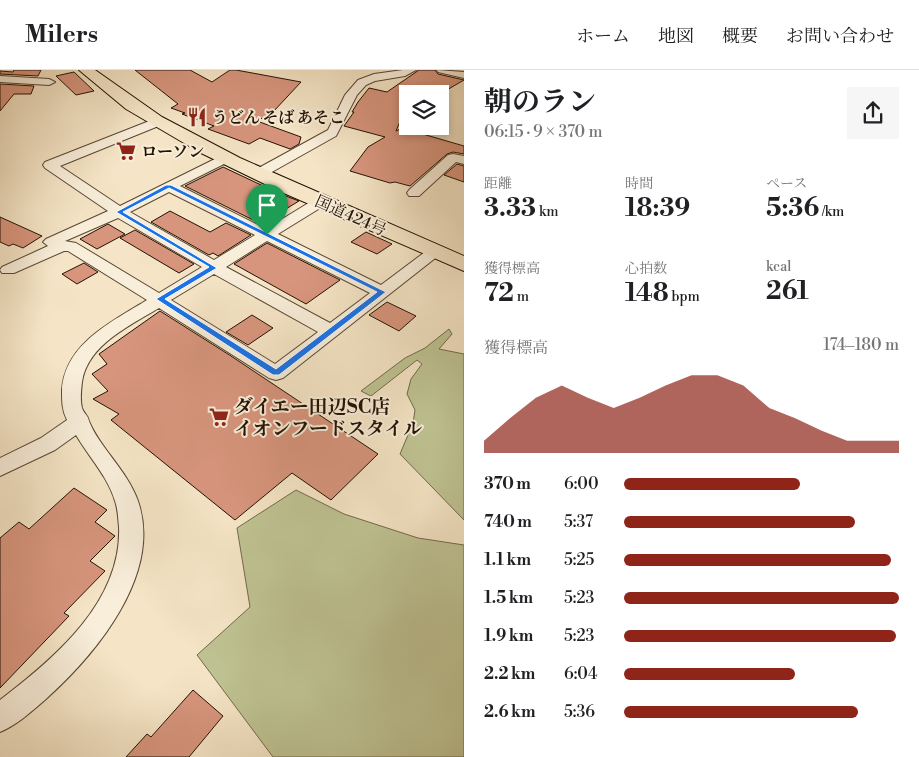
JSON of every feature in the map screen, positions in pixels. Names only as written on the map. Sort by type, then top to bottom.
[{"type":"highway","name":"国道424号","points":[[86,70],[104,86],[158,122],[225,158],[320,202],[464,264]]},
{"type":"street","points":[[258,174],[332,134],[337,127],[347,101],[364,81],[401,74],[411,70]]},
{"type":"street","points":[[442,70],[464,75]]},
{"type":"street","points":[[0,79],[49,82]]},
{"type":"street","points":[[158,122],[50,165],[119,212],[214,268],[331,331]]},
{"type":"street","points":[[4,268],[225,158]]},
{"type":"street","points":[[414,194],[453,158],[464,160]]},
{"type":"street","points":[[168,186],[382,292]]},
{"type":"street","points":[[0,718],[19,704],[66,662],[104,618],[123,581],[132,542],[129,508],[114,474],[92,443],[72,407],[72,380],[80,359],[97,340],[160,299],[320,202]]},
{"type":"street","points":[[4,268],[61,246],[71,246],[160,299],[276,373],[435,252]]},
{"type":"street","points":[[0,468],[48,444],[80,422]]},
{"type":"green space","points":[[449,329],[452,334],[439,349],[464,354],[464,520],[400,454],[413,423],[415,410],[407,394],[411,379],[422,364],[417,360],[371,396],[361,391],[405,358],[425,348]]},
{"type":"green space","points":[[296,490],[344,514],[418,538],[464,545],[464,757],[273,757],[197,655],[250,607],[237,528]]},
{"type":"building","points":[[14,70],[41,70],[38,76],[0,74],[0,71],[13,72]]},
{"type":"building","points":[[135,70],[190,70],[212,82],[230,70],[236,70],[301,82],[273,112],[257,121],[301,137],[299,144],[290,149],[260,138],[249,144],[208,129],[214,126],[171,108],[178,104]]},
{"type":"building","points":[[419,70],[435,70],[438,74],[464,80],[449,89],[449,85],[399,85],[399,124],[396,131],[399,130],[399,135],[426,135],[464,146],[464,154],[453,152],[447,154],[410,186],[395,182],[390,183],[350,171],[368,147],[385,137],[344,126],[369,88],[387,92]]},
{"type":"building","points":[[74,72],[94,91],[76,95],[56,76]]},
{"type":"building","points":[[0,84],[34,86],[31,94],[14,94],[0,111]]},
{"type":"building","points":[[457,164],[464,166],[464,182],[444,175]]},
{"type":"building","points":[[223,167],[299,201],[261,224],[185,186]]},
{"type":"building","points":[[170,211],[210,232],[226,223],[251,235],[218,256],[213,253],[209,255],[151,222]]},
{"type":"building","points":[[0,217],[42,236],[23,248],[13,244],[9,246],[0,242]]},
{"type":"building","points":[[108,224],[125,234],[97,249],[80,239]]},
{"type":"building","points":[[135,230],[194,264],[179,273],[120,238]]},
{"type":"building","points":[[366,232],[392,244],[377,254],[351,242]]},
{"type":"building","points":[[267,243],[340,280],[306,304],[234,264]]},
{"type":"building","points":[[84,263],[98,272],[77,284],[62,274]]},
{"type":"building","points":[[387,302],[416,316],[399,331],[369,315]]},
{"type":"building","name":"ダイエー田辺SC店 イオンフードスタイル","points":[[160,311],[378,454],[331,500],[292,473],[235,520],[111,420],[119,414],[93,399],[108,391],[92,374],[107,364],[99,354]]},
{"type":"building","points":[[252,315],[273,328],[248,345],[226,332]]},
{"type":"building","points":[[74,488],[107,510],[95,522],[115,536],[90,561],[105,571],[64,613],[69,616],[0,688],[0,538],[19,522],[29,529]]},
{"type":"building","points":[[193,690],[223,716],[189,757],[126,757],[147,734],[151,737]]},
{"type":"place","name":"うどん そば あそこ","points":[[197,117]]},
{"type":"place","name":"ローソン","points":[[126,151]]},
{"type":"place","name":"ダイエー田辺SC店 イオンフードスタイル","points":[[219,417]]},
{"type":"route","points":[[168,186],[267,235],[382,292],[276,373],[160,299],[214,268],[119,212],[168,186]]}]
